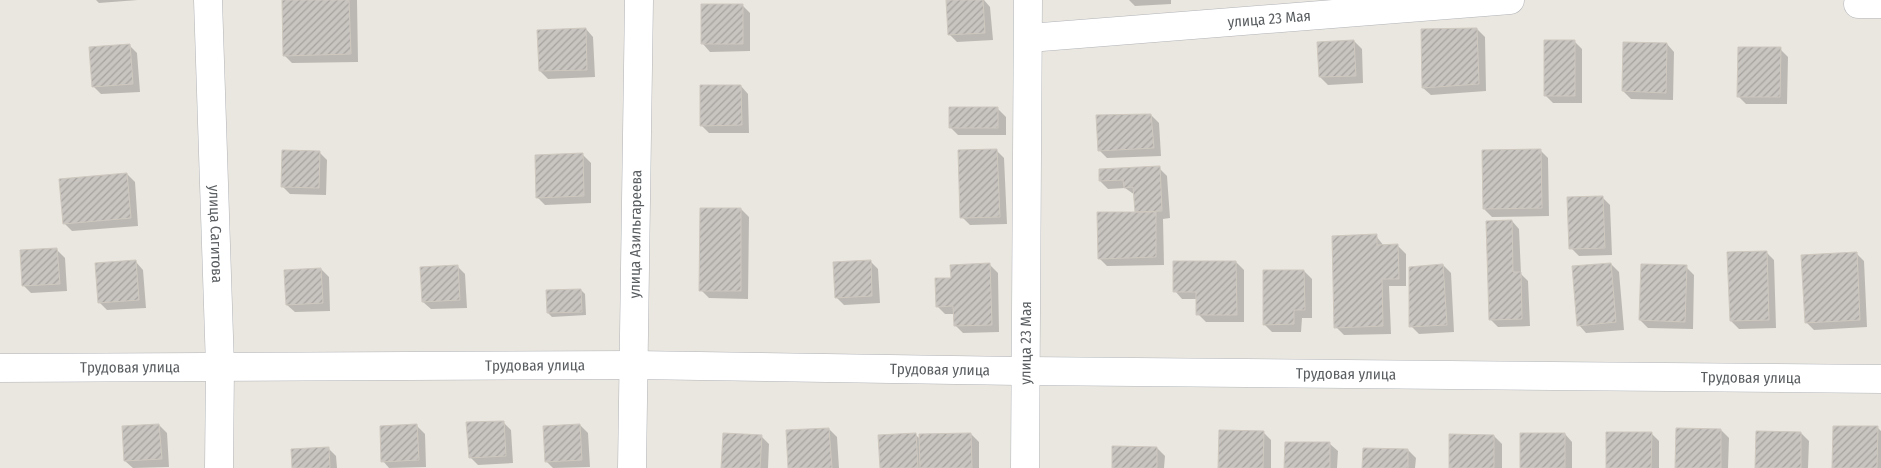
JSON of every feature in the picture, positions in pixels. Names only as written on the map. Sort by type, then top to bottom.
[{"type":"street","name":"улица Сагитова","points":[[208,0],[220,367],[219,468]]},
{"type":"street","name":"улица Азильгареева","points":[[632,468],[639,0]]},
{"type":"street","name":"улица 23 Мая","points":[[1025,468],[1028,0]]},
{"type":"street","name":"улица 23 Мая","points":[[1029,38],[1510,0]]},
{"type":"street","name":"Трудовая улица","points":[[0,368],[635,366],[1881,379]]},
{"type":"building","points":[[282,0],[349,0],[351,54],[283,56]]},
{"type":"building","points":[[946,0],[983,0],[985,33],[948,35]]},
{"type":"building","points":[[701,4],[743,4],[743,44],[701,44]]},
{"type":"building","points":[[586,28],[587,70],[539,71],[537,30]]},
{"type":"building","points":[[1477,28],[1479,84],[1422,88],[1421,29]]},
{"type":"building","points":[[1354,40],[1356,76],[1319,77],[1317,42]]},
{"type":"building","points":[[1544,40],[1575,40],[1575,96],[1544,96]]},
{"type":"building","points":[[1623,42],[1667,43],[1666,93],[1622,91]]},
{"type":"building","points":[[130,44],[133,84],[92,87],[89,47]]},
{"type":"building","points":[[1738,47],[1781,47],[1780,97],[1737,97]]},
{"type":"building","points":[[700,85],[741,85],[742,125],[700,126]]},
{"type":"building","points":[[949,107],[998,107],[998,128],[949,128]]},
{"type":"building","points":[[1151,114],[1154,148],[1098,151],[1096,115]]},
{"type":"building","points":[[997,149],[1000,217],[960,218],[958,150]]},
{"type":"building","points":[[1541,149],[1542,208],[1483,209],[1482,150]]},
{"type":"building","points":[[282,150],[320,151],[319,188],[281,187]]},
{"type":"building","points":[[583,153],[584,196],[536,198],[535,155]]},
{"type":"building","points":[[1160,166],[1162,211],[1135,212],[1133,187],[1124,188],[1123,180],[1099,181],[1099,169]]},
{"type":"building","points":[[127,173],[131,218],[63,224],[59,179]]},
{"type":"building","points":[[1603,196],[1605,248],[1569,249],[1567,197]]},
{"type":"building","points":[[700,208],[741,208],[741,291],[699,291]]},
{"type":"building","points":[[1097,212],[1156,212],[1156,257],[1098,259]]},
{"type":"building","points":[[1512,220],[1513,272],[1521,272],[1522,319],[1489,320],[1486,221]]},
{"type":"building","points":[[1377,234],[1377,245],[1398,244],[1399,279],[1382,279],[1383,326],[1334,328],[1332,236]]},
{"type":"building","points":[[57,248],[60,284],[22,286],[20,250]]},
{"type":"building","points":[[1767,251],[1769,320],[1730,321],[1727,252]]},
{"type":"building","points":[[1857,252],[1860,320],[1805,323],[1801,255]]},
{"type":"building","points":[[136,260],[139,300],[98,303],[95,263]]},
{"type":"building","points":[[871,260],[872,296],[835,298],[833,262]]},
{"type":"building","points":[[1173,261],[1236,261],[1237,315],[1196,315],[1196,292],[1173,292]]},
{"type":"building","points":[[990,263],[992,325],[954,326],[953,306],[936,307],[935,278],[951,278],[950,265]]},
{"type":"building","points":[[1611,263],[1616,322],[1577,326],[1572,266]]},
{"type":"building","points":[[1443,264],[1447,325],[1409,327],[1409,267]]},
{"type":"building","points":[[1641,264],[1687,265],[1685,322],[1639,320]]},
{"type":"building","points":[[458,265],[460,300],[422,302],[420,267]]},
{"type":"building","points":[[321,268],[323,303],[286,305],[284,270]]},
{"type":"building","points":[[1263,270],[1304,270],[1305,310],[1294,310],[1294,324],[1263,325]]},
{"type":"building","points":[[581,289],[582,312],[547,313],[546,290]]},
{"type":"building","points":[[504,421],[506,456],[469,458],[466,422]]},
{"type":"building","points":[[159,424],[162,459],[124,461],[122,426]]},
{"type":"building","points":[[417,424],[419,460],[381,462],[380,426]]},
{"type":"building","points":[[580,424],[582,460],[545,462],[543,426]]},
{"type":"building","points":[[1833,426],[1878,426],[1877,468],[1832,468]]},
{"type":"building","points":[[829,428],[832,468],[788,468],[786,430]]},
{"type":"building","points":[[1676,428],[1721,429],[1721,468],[1675,468]]},
{"type":"building","points":[[1219,430],[1264,431],[1263,468],[1218,468]]},
{"type":"building","points":[[1756,431],[1801,432],[1801,468],[1755,468]]},
{"type":"building","points":[[1606,432],[1652,432],[1651,468],[1606,468]]},
{"type":"building","points":[[723,433],[762,435],[760,468],[721,468]]},
{"type":"building","points":[[916,433],[918,468],[880,468],[878,435]]},
{"type":"building","points":[[971,433],[972,468],[920,468],[919,434]]},
{"type":"building","points":[[1520,433],[1565,433],[1565,468],[1520,468]]},
{"type":"building","points":[[1449,434],[1494,435],[1494,468],[1449,468]]},
{"type":"building","points":[[1285,442],[1330,442],[1330,468],[1284,468]]},
{"type":"building","points":[[1112,446],[1157,447],[1157,468],[1112,468]]},
{"type":"building","points":[[329,447],[330,468],[292,468],[291,449]]},
{"type":"building","points":[[1363,448],[1408,449],[1408,468],[1362,468]]}]
